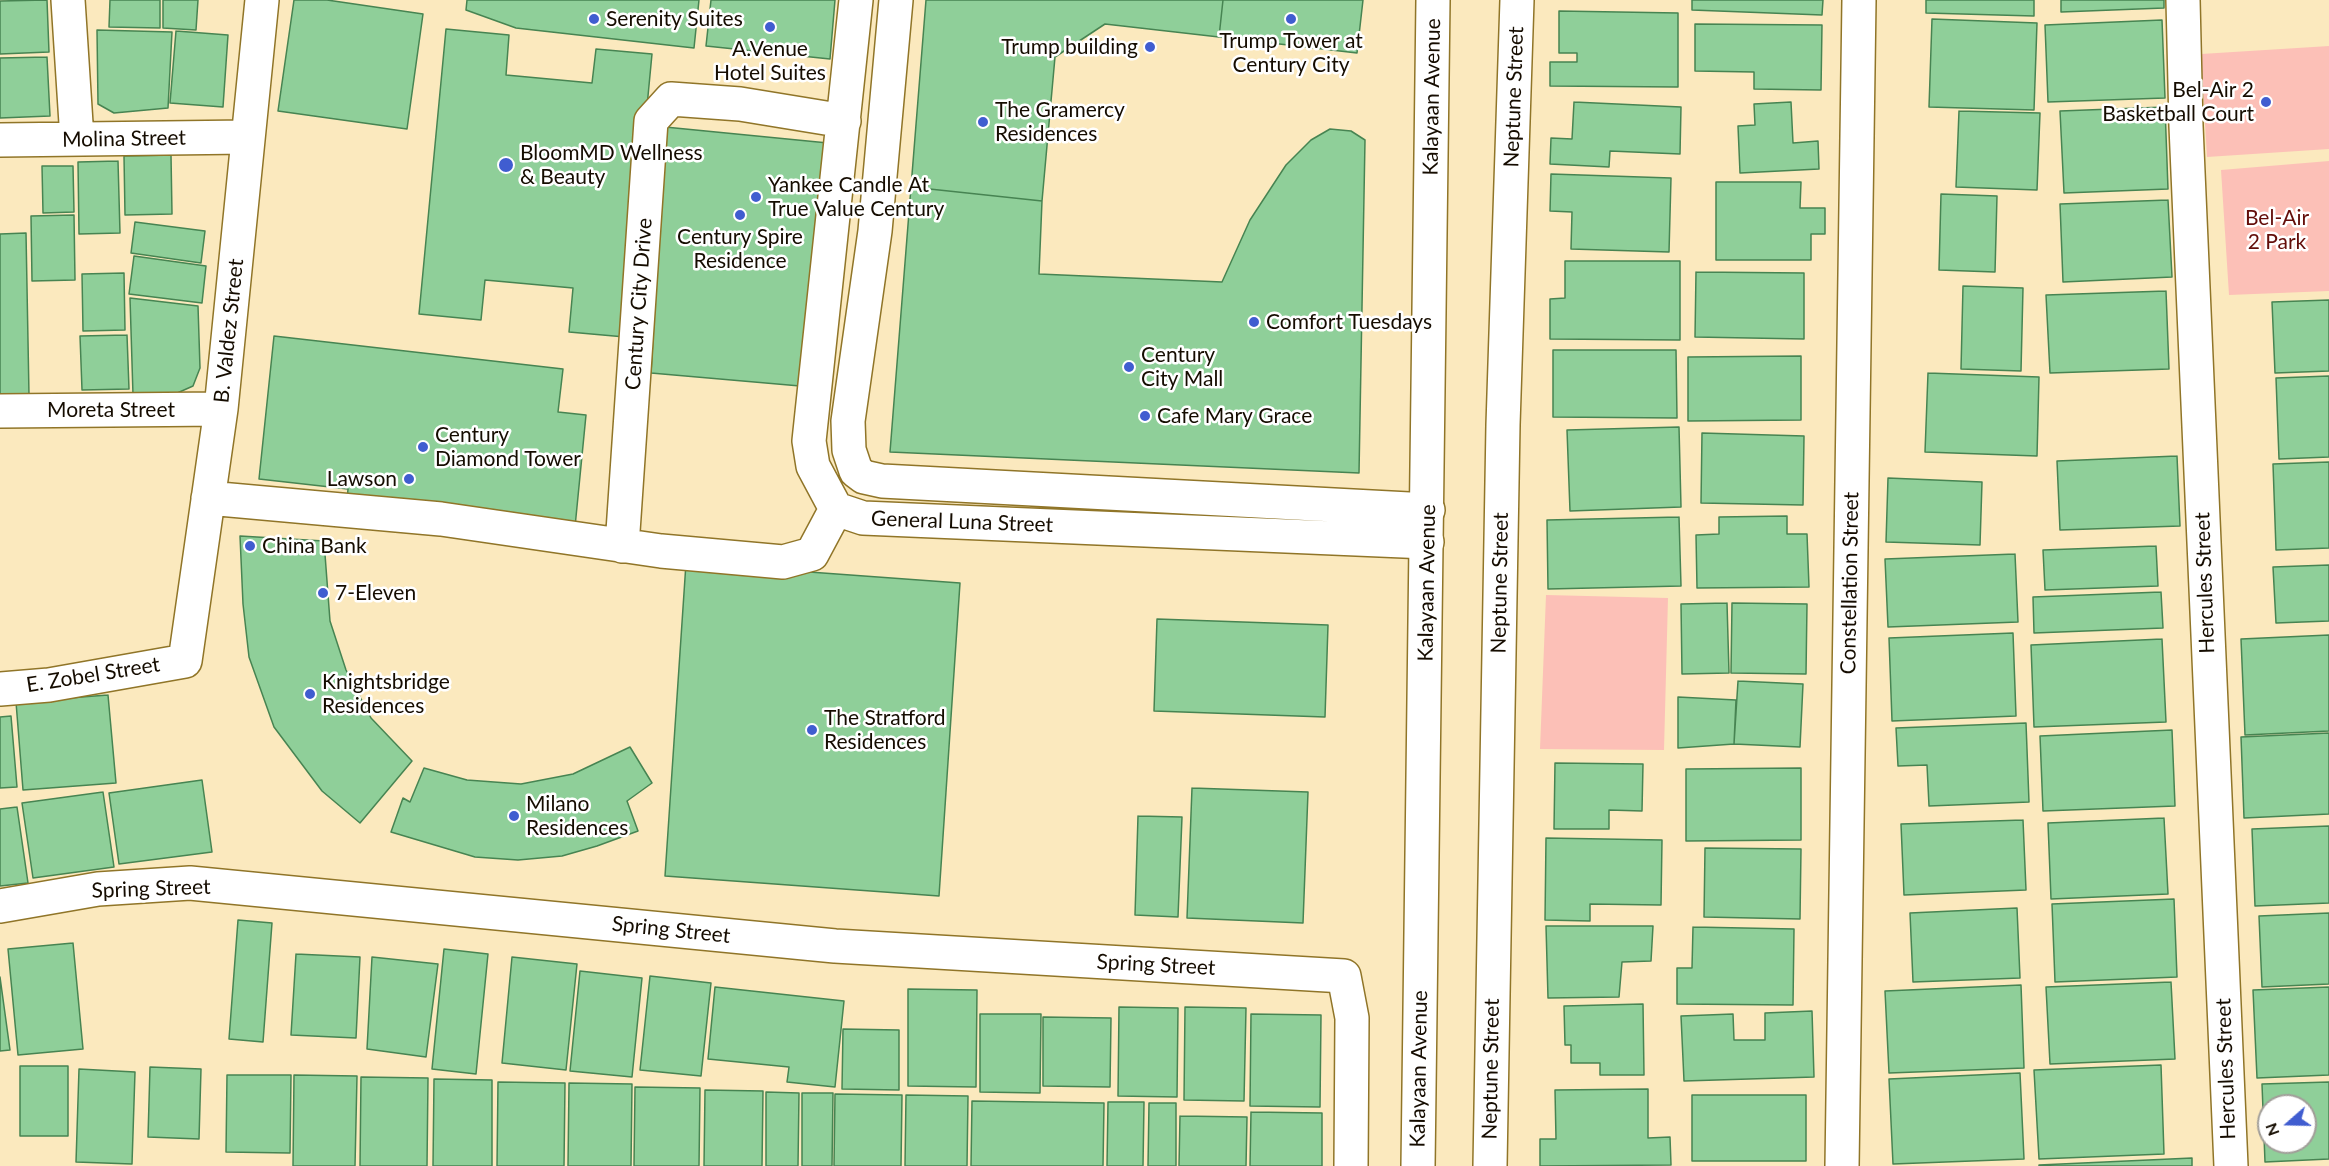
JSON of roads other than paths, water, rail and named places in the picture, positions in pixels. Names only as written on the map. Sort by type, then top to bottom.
[{"type":"street","points":[[68,0],[77,139]]},
{"type":"street","name":"B. Valdez Street","points":[[185,660],[221,410],[262,0]]},
{"type":"street","points":[[208,498],[441,519],[622,546],[783,562],[812,554],[836,509],[813,466],[809,441],[856,0]]},
{"type":"street","name":"General Luna Street","points":[[896,0],[875,231],[848,421],[851,463],[864,477],[882,481],[1428,510]]},
{"type":"street","name":"Kalayaan Avenue","points":[[1418,1166],[1433,0]]},
{"type":"street","name":"Neptune Street","points":[[1490,1166],[1503,425],[1517,0]]},
{"type":"street","name":"Constellation Street","points":[[1842,1166],[1859,0]]},
{"type":"street","name":"Hercules Street","points":[[2183,0],[2186,126],[2231,1166]]},
{"type":"street","points":[[851,50],[891,54]]},
{"type":"street","name":"Century City Drive","points":[[622,546],[651,121],[671,99],[740,104],[843,121]]},
{"type":"street","name":"Molina Street","points":[[0,140],[248,137]]},
{"type":"street","name":"Moreta Street","points":[[0,411],[221,410]]},
{"type":"street","points":[[1130,529],[1131,494]]},
{"type":"street","name":"General Luna Street","points":[[836,509],[863,518],[1427,542]]},
{"type":"street","name":"E. Zobel Street","points":[[0,689],[49,685],[185,660]]},
{"type":"street","name":"Spring Street","points":[[0,906],[98,889],[190,883],[834,946],[1344,976],[1353,1018],[1351,1166]]},
{"type":"place","name":"Serenity Suites","points":[[594,19]]},
{"type":"place","name":"Trump Tower at Century City","points":[[1291,19]]},
{"type":"place","name":"A.Venue Hotel Suites","points":[[770,27]]},
{"type":"place","name":"Trump building","points":[[1150,47]]},
{"type":"place","name":"Bel-Air 2 Basketball Court","points":[[2266,102]]},
{"type":"place","name":"The Gramercy Residences","points":[[983,122]]},
{"type":"place","name":"BloomMD Wellness & Beauty","points":[[506,165]]},
{"type":"place","name":"Yankee Candle At True Value Century","points":[[756,197]]},
{"type":"place","name":"Century Spire Residence","points":[[740,215]]},
{"type":"place","name":"Comfort Tuesdays","points":[[1254,322]]},
{"type":"place","name":"Century City Mall","points":[[1129,367]]},
{"type":"place","name":"Cafe Mary Grace","points":[[1145,416]]},
{"type":"place","name":"Century Diamond Tower","points":[[423,447]]},
{"type":"place","name":"Lawson","points":[[409,479]]},
{"type":"place","name":"China Bank","points":[[250,546]]},
{"type":"place","name":"7-Eleven","points":[[323,593]]},
{"type":"place","name":"Knightsbridge Residences","points":[[310,694]]},
{"type":"place","name":"The Stratford Residences","points":[[812,730]]},
{"type":"place","name":"Milano Residences","points":[[514,816]]},
{"type":"park label","name":"Bel-Air 2 Park","points":[[2277,230]]}]
